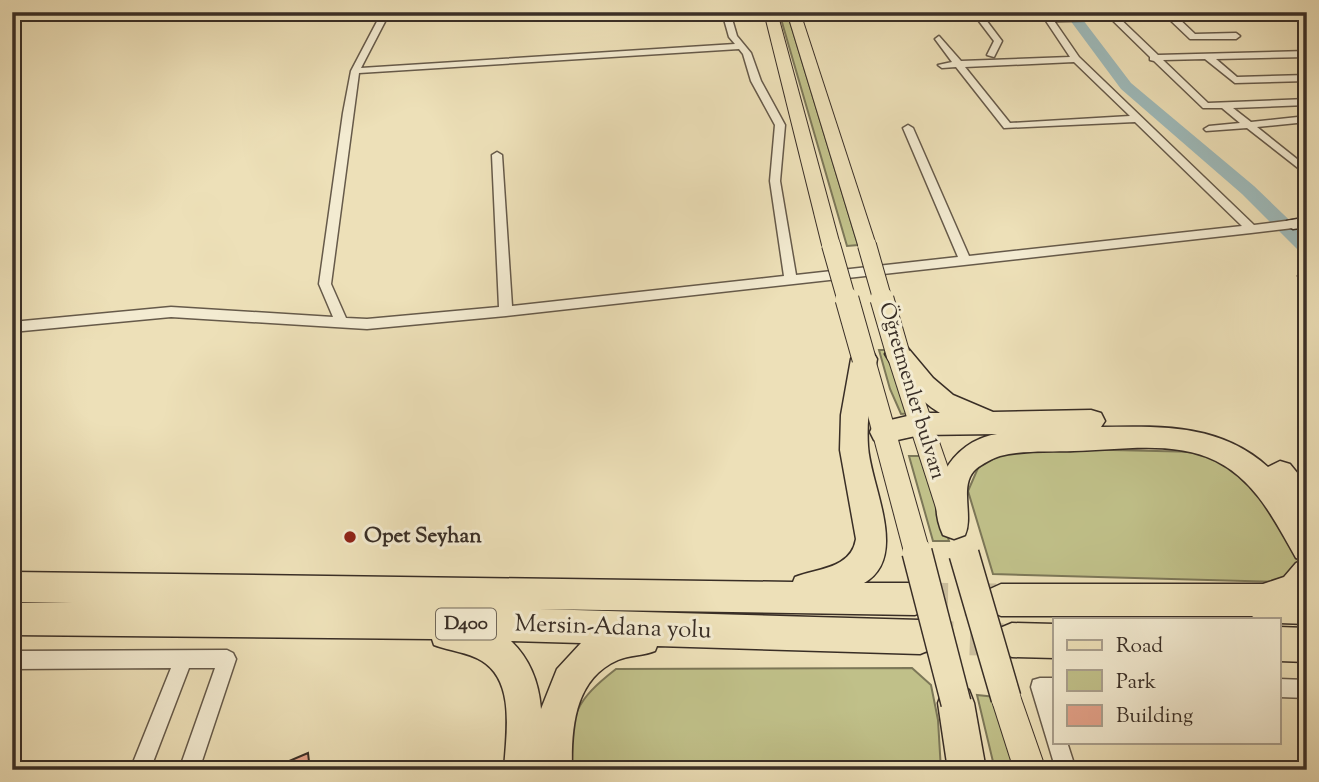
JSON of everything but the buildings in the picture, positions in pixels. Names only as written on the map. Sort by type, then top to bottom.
[{"type":"highway","points":[[898,354],[910,372],[943,403],[977,416],[1032,422]]},
{"type":"highway","points":[[712,596],[798,589],[833,582],[856,573],[869,559],[872,538],[857,467],[854,434],[864,359]]},
{"type":"highway","points":[[884,432],[920,424],[1156,420],[1189,423],[1225,435],[1253,451],[1278,471],[1307,508]]},
{"type":"highway","points":[[954,525],[952,488],[964,462],[991,446],[1023,441],[1160,437],[1197,441],[1228,453],[1255,473],[1275,494],[1299,530],[1307,548]]},
{"type":"highway","points":[[1001,600],[1263,600],[1290,593],[1306,578],[1307,573]]},
{"type":"highway","name":"Mersin-Adana yolu","points":[[12,587],[915,599]]},
{"type":"highway","points":[[1001,600],[1307,608]]},
{"type":"highway","name":"Mersin-Adana yolu","points":[[12,619],[344,620],[920,637]]},
{"type":"highway","points":[[344,620],[469,636],[499,653],[517,671],[523,696],[523,770]]},
{"type":"highway","points":[[553,770],[552,748],[562,692],[585,661],[613,644],[650,638],[811,634]]},
{"type":"highway","points":[[1012,640],[1053,641]]},
{"type":"highway","points":[[1280,644],[1307,645]]},
{"type":"highway","points":[[956,702],[967,770]]},
{"type":"main road","name":"Öğretmenler bulvarı","points":[[770,12],[831,245],[976,770]]},
{"type":"main road","name":"Öğretmenler bulvarı","points":[[793,12],[1030,770]]},
{"type":"main road","points":[[799,31],[803,12]]},
{"type":"main road","points":[[976,12],[1049,16],[1307,15]]},
{"type":"street","points":[[341,323],[325,284],[355,71],[386,12]]},
{"type":"street","points":[[726,12],[733,37],[743,46],[756,81],[780,125],[775,181],[791,279]]},
{"type":"street","points":[[976,12],[998,41],[991,55]]},
{"type":"street","points":[[1049,16],[1076,59],[1251,229]]},
{"type":"street","points":[[1108,16],[1206,106],[1307,102]]},
{"type":"street","points":[[1172,17],[1193,37],[1236,36]]},
{"type":"street","points":[[939,39],[961,64],[1007,127],[1137,119]]},
{"type":"street","points":[[355,71],[743,46]]},
{"type":"street","points":[[1153,58],[1307,54]]},
{"type":"street","points":[[1208,57],[1235,80],[1307,78]]},
{"type":"street","points":[[942,65],[1076,59]]},
{"type":"street","points":[[1224,105],[1307,172]]},
{"type":"street","points":[[1209,130],[1307,119]]},
{"type":"street","points":[[780,125],[799,125]]},
{"type":"street","points":[[908,128],[965,260]]},
{"type":"street","points":[[497,155],[506,311]]},
{"type":"street","points":[[12,327],[171,312],[367,324],[1300,223]]},
{"type":"street","points":[[12,660],[227,659],[189,770]]},
{"type":"street","points":[[140,770],[183,660]]},
{"type":"street","points":[[1053,687],[1040,687],[1053,728]]},
{"type":"street","points":[[1280,688],[1307,688]]},
{"type":"street","points":[[1058,744],[1066,770]]},
{"type":"green space","points":[[779,12],[787,12],[858,245],[847,246]]},
{"type":"green space","points":[[879,350],[891,350],[912,413],[901,414],[890,389]]},
{"type":"green space","points":[[1069,449],[1200,452],[1231,467],[1285,523],[1300,561],[1283,582],[993,574],[968,491],[978,468],[1004,453]]},
{"type":"green space","points":[[909,456],[925,456],[949,541],[933,541]]},
{"type":"green space","points":[[912,668],[931,685],[938,720],[941,770],[567,770],[577,712],[590,692],[616,669]]},
{"type":"green space","points":[[977,695],[996,697],[1017,770],[995,770]]},
{"type":"waterway","points":[[1070,12],[1126,86],[1248,190],[1307,248]]},
{"type":"tunnel","points":[[915,599],[996,600]]},
{"type":"tunnel","points":[[920,637],[1009,640]]},
{"type":"place","name":"Opet Seyhan","points":[[350,537]]}]
